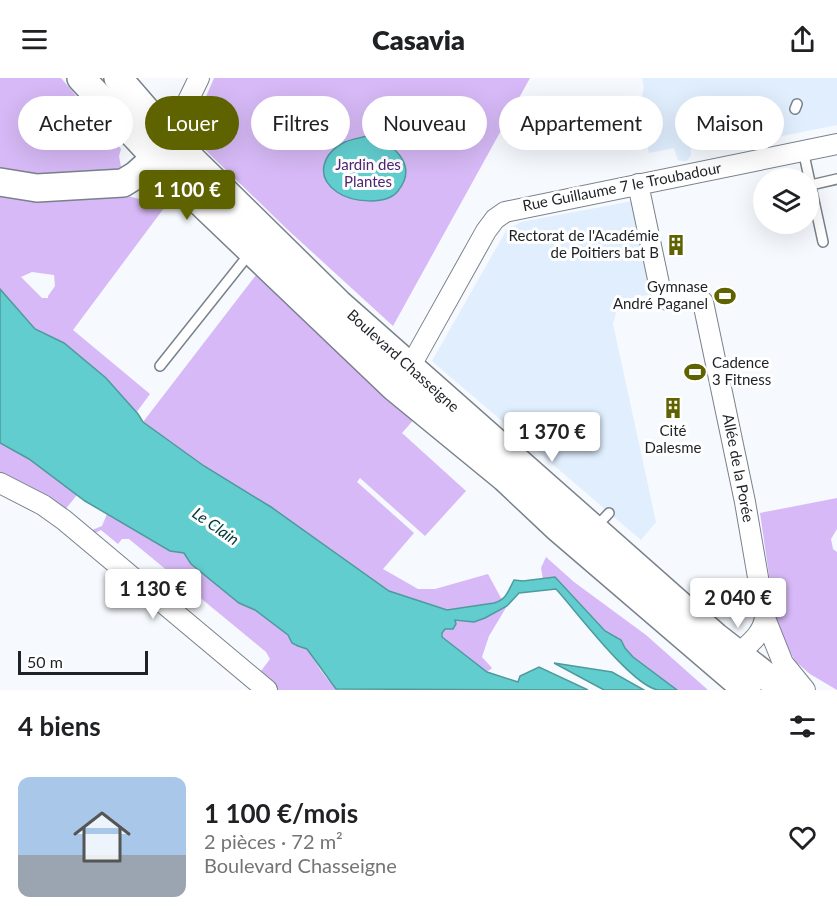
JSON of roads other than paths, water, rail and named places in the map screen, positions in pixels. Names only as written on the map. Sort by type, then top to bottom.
[{"type":"main road","points":[[81,78],[145,133]]},
{"type":"main road","points":[[118,78],[145,120]]},
{"type":"main road","points":[[0,182],[37,188],[123,183],[136,175],[161,150]]},
{"type":"main road","name":"Boulevard Chasseigne","points":[[165,150],[504,478],[557,527],[747,690]]},
{"type":"main road","name":"Boulevard Chasseigne","points":[[402,377],[601,521],[737,655],[784,690]]},
{"type":"street","points":[[190,96],[199,78]]},
{"type":"street","name":"Rue Guillaume 7 le Troubadour","points":[[402,377],[495,219],[505,212],[519,207],[803,150],[837,146]]},
{"type":"street","name":"Allée de la Porée","points":[[638,184],[660,296],[664,300],[692,295],[702,299],[746,502],[765,618],[783,663],[805,690]]},
{"type":"street","points":[[0,483],[43,505],[64,520],[267,690]]},
{"type":"street","points":[[737,655],[760,634],[765,618]]},
{"type":"lane","points":[[803,150],[807,168]]},
{"type":"lane","points":[[819,183],[837,179]]},
{"type":"lane","points":[[819,223],[823,242]]},
{"type":"lane","points":[[160,366],[259,242]]},
{"type":"water","points":[[362,137],[362,150],[395,150],[400,156],[406,172],[404,181],[393,196],[377,201],[359,200],[343,195],[330,186],[325,179],[324,172],[327,158],[333,150],[350,150],[350,141]]},
{"type":"water","name":"Le Clain","points":[[0,289],[35,329],[64,343],[106,378],[143,422],[204,466],[271,507],[389,591],[447,610],[494,603],[507,594],[514,580],[555,577],[605,631],[621,640],[633,657],[677,690],[658,690],[634,675],[619,662],[556,589],[519,593],[507,606],[485,618],[474,622],[455,620],[456,624],[453,629],[445,629],[442,637],[487,672],[518,682],[520,676],[539,667],[588,690],[336,689],[307,649],[292,643],[288,635],[255,610],[239,603],[191,564],[184,553],[170,551],[85,501],[29,459],[0,443]]},
{"type":"water","points":[[554,663],[612,672],[644,690],[604,690]]},
{"type":"place","name":"Rectorat de l'Académie de Poitiers bat B","points":[[676,245]]},
{"type":"place","name":"Gymnase André Paganel","points":[[725,296]]},
{"type":"place","name":"Cadence 3 Fitness","points":[[695,372]]},
{"type":"place","name":"Cité Dalesme","points":[[673,408]]},
{"type":"park label","name":"Jardin des Plantes","points":[[368,174]]}]
